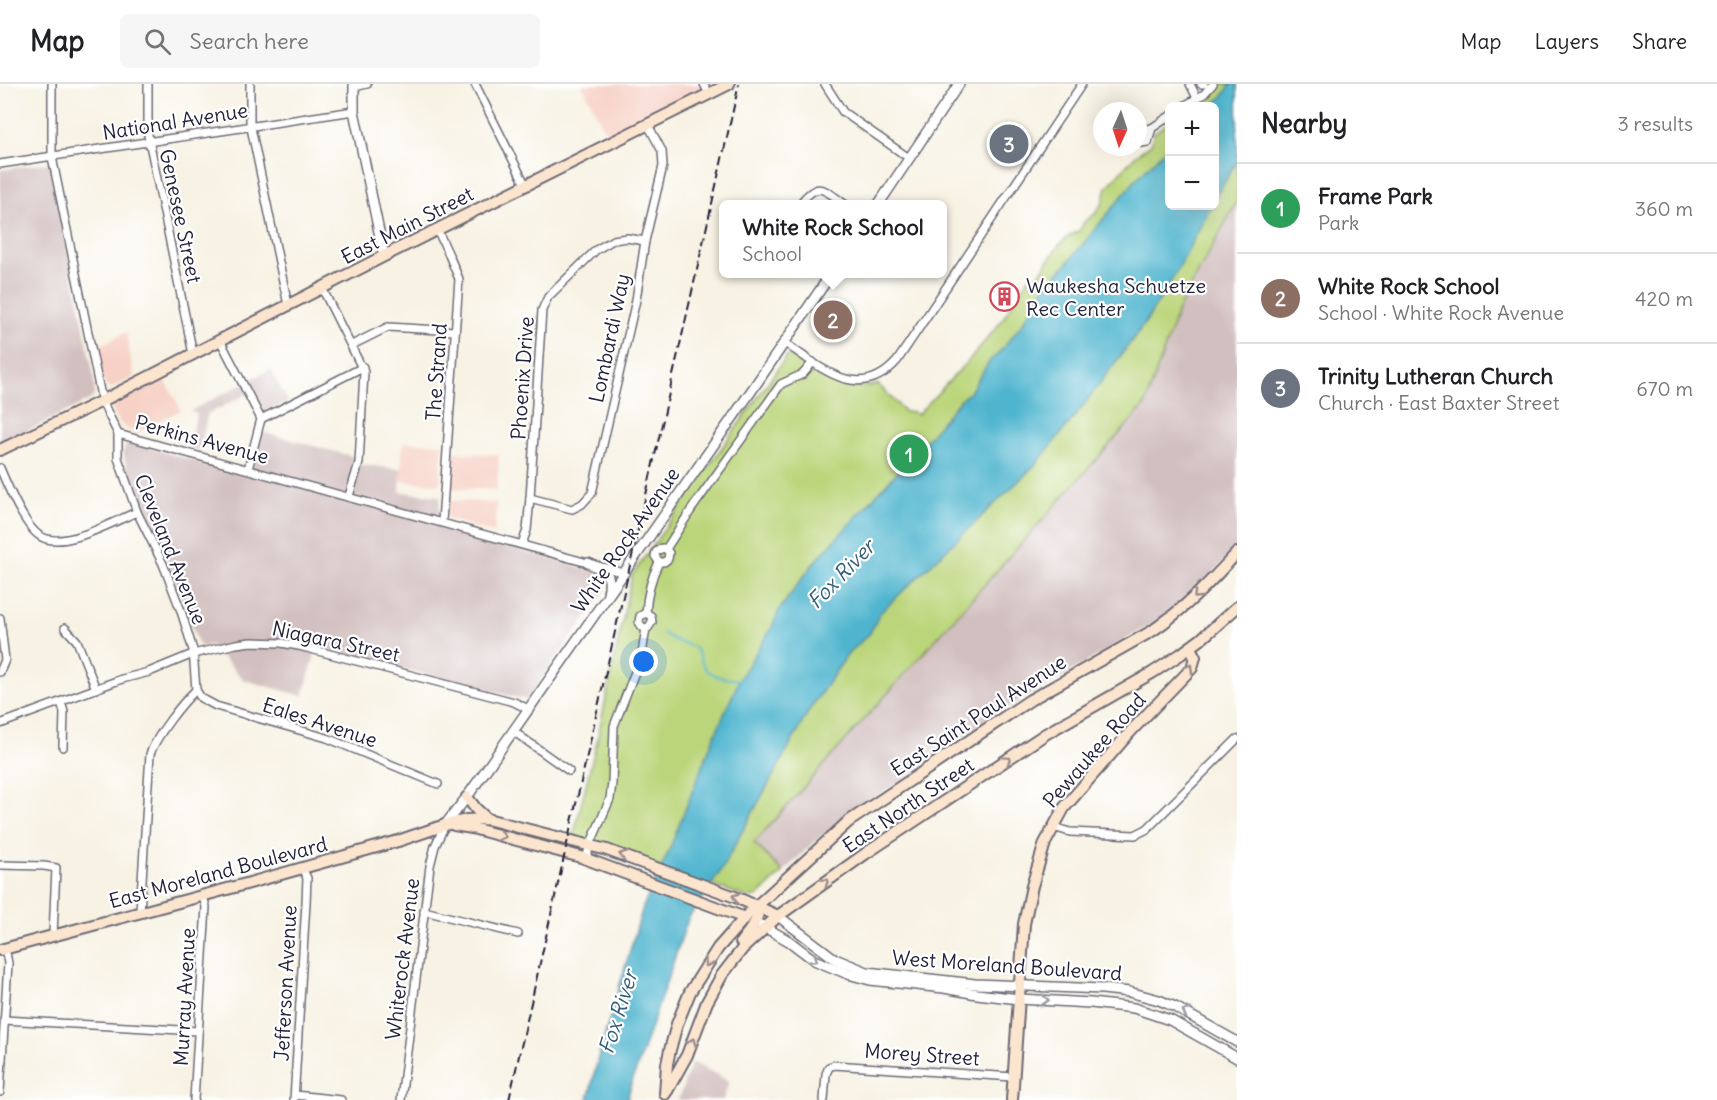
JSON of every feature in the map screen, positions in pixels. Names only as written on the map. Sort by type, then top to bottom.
[{"type":"main road","name":"East Main Street","points":[[0,450],[102,401],[437,229],[648,125],[706,89],[729,84]]},
{"type":"main road","name":"East Saint Paul Avenue","points":[[755,917],[848,822],[1030,700],[1171,618],[1197,596],[1237,553]]},
{"type":"main road","name":"East North Street","points":[[664,1097],[670,1050],[690,992],[711,958],[728,937],[755,917],[778,916],[865,854],[1047,734],[1152,673],[1190,648],[1237,607]]},
{"type":"main road","name":"Pewaukee Road","points":[[1012,1100],[1019,985],[1027,909],[1040,859],[1053,827],[1064,808],[1119,745],[1192,668],[1195,657],[1190,648]]},
{"type":"main road","points":[[467,797],[488,819]]},
{"type":"main road","name":"East Moreland Boulevard","points":[[3,949],[398,842],[445,825],[466,820],[488,819],[590,845],[654,876],[712,897],[755,917]]},
{"type":"main road","name":"East Moreland Boulevard","points":[[445,825],[472,828],[586,859],[623,872],[654,876],[712,897]]},
{"type":"main road","points":[[527,842],[531,830]]},
{"type":"main road","name":"West Moreland Boulevard","points":[[712,897],[755,917],[778,916]]},
{"type":"main road","points":[[712,897],[719,911],[729,922],[728,937]]},
{"type":"main road","name":"East North Street","points":[[664,1097],[687,1055],[700,1018],[715,987],[743,948],[755,917]]},
{"type":"main road","points":[[700,1018],[704,997],[717,973],[755,917]]},
{"type":"street","name":"Perkins Avenue","points":[[52,84],[52,156],[102,401],[118,434],[624,573]]},
{"type":"street","name":"Genesee Street","points":[[148,84],[149,142],[193,354]]},
{"type":"street","points":[[250,84],[251,126],[288,305]]},
{"type":"street","points":[[367,84],[354,86],[354,111],[384,256]]},
{"type":"street","points":[[475,84],[526,186]]},
{"type":"street","points":[[825,84],[843,112],[909,158]]},
{"type":"street","points":[[881,200],[959,84]]},
{"type":"street","points":[[785,343],[834,375],[851,381],[872,380],[890,369],[1082,84]]},
{"type":"street","points":[[1190,84],[1197,98]]},
{"type":"street","points":[[1191,102],[1207,92],[1213,84]]},
{"type":"street","name":"National Avenue","points":[[0,164],[354,111]]},
{"type":"street","points":[[1147,129],[1165,119]]},
{"type":"street","name":"Lombardi Way","points":[[530,498],[572,509],[582,504],[592,494],[636,300],[645,241],[663,166],[662,151],[648,125]]},
{"type":"street","points":[[1147,142],[1152,128]]},
{"type":"street","points":[[802,200],[817,189],[823,189],[840,200]]},
{"type":"street","name":"The Strand","points":[[437,229],[459,279],[442,522]]},
{"type":"street","name":"Phoenix Drive","points":[[522,544],[527,530],[530,498],[542,310],[548,297],[596,250],[613,240],[627,238],[645,241]]},
{"type":"street","name":"White Rock Avenue","points":[[445,825],[608,596],[785,343],[828,278]]},
{"type":"street","points":[[322,288],[364,372],[358,463],[349,496]]},
{"type":"street","points":[[352,345],[388,327],[455,331]]},
{"type":"street","points":[[220,340],[261,419],[248,468]]},
{"type":"street","points":[[586,859],[610,799],[614,726],[642,654],[646,628],[652,622],[651,616],[646,613],[648,591],[659,561],[655,556],[656,552],[662,548],[666,549],[781,384],[802,374],[813,362]]},
{"type":"street","points":[[261,419],[363,367]]},
{"type":"street","name":"Cleveland Avenue","points":[[118,434],[118,459],[137,512],[174,591],[194,654],[195,690]]},
{"type":"street","points":[[0,468],[30,527],[38,536],[47,540],[58,541],[71,538],[137,512]]},
{"type":"street","points":[[588,563],[601,568],[609,576],[608,596]]},
{"type":"street","points":[[0,618],[5,660],[0,672]]},
{"type":"street","points":[[65,628],[77,640],[96,689]]},
{"type":"street","name":"Niagara Street","points":[[0,724],[194,654],[236,644],[260,642],[299,646],[455,685],[514,702],[528,709]]},
{"type":"street","points":[[140,912],[150,754],[184,701],[195,690]]},
{"type":"street","name":"Eales Avenue","points":[[195,690],[201,698],[216,706],[327,738],[438,784]]},
{"type":"street","points":[[61,702],[64,712],[63,747]]},
{"type":"street","points":[[513,731],[569,771]]},
{"type":"street","points":[[1053,827],[1070,832],[1140,834],[1237,739]]},
{"type":"street","name":"Whiterock Avenue","points":[[401,1100],[430,866],[435,846],[445,825]]},
{"type":"street","points":[[0,865],[56,868],[53,935]]},
{"type":"street","name":"Jefferson Avenue","points":[[294,1097],[307,878],[302,868]]},
{"type":"street","name":"Murray Avenue","points":[[194,1100],[206,906],[202,896]]},
{"type":"street","points":[[424,911],[518,934]]},
{"type":"street","name":"West Moreland Boulevard","points":[[778,916],[835,958],[867,972],[975,984],[1116,990],[1145,996],[1185,1011],[1237,1042]]},
{"type":"street","name":"West Moreland Boulevard","points":[[755,917],[814,960],[836,971],[870,980],[1019,999],[1122,1005],[1170,1020],[1237,1058]]},
{"type":"street","points":[[0,1092],[8,963],[3,949]]},
{"type":"street","points":[[1066,1001],[1068,987]]},
{"type":"street","points":[[1141,1010],[1145,996]]},
{"type":"street","points":[[4,1020],[198,1031]]},
{"type":"street","name":"Morey Street","points":[[824,1100],[826,1074],[829,1067],[840,1065],[1013,1077]]},
{"type":"street","points":[[294,1097],[341,1100]]},
{"type":"shaded area","points":[[582,84],[713,84],[608,137]]},
{"type":"shaded area","points":[[48,163],[53,176],[93,372],[95,394],[91,399],[0,445],[0,170]]},
{"type":"shaded area","points":[[1237,201],[1237,547],[1211,575],[1163,618],[990,720],[848,816],[812,844],[783,872],[754,843],[1145,405],[1178,310]]},
{"type":"shaded area","points":[[126,332],[134,377],[108,388],[104,383],[96,348]]},
{"type":"shaded area","points":[[271,369],[288,402],[264,413],[251,392],[208,414],[199,451],[188,447],[197,414],[190,411]]},
{"type":"shaded area","points":[[163,376],[181,410],[136,433],[130,431],[119,422],[112,406]]},
{"type":"shaded area","points":[[262,432],[355,457],[355,464],[401,469],[400,492],[440,496],[439,528],[601,573],[605,578],[604,592],[527,700],[317,647],[303,696],[244,680],[211,645],[202,647],[198,643],[170,565],[130,478],[123,452],[126,445],[131,443],[250,476]]},
{"type":"shaded area","points":[[403,442],[443,444],[440,484],[400,481]]},
{"type":"shaded area","points":[[451,452],[499,455],[497,490],[449,488]]},
{"type":"shaded area","points":[[447,500],[497,503],[494,533],[448,519]]},
{"type":"shaded area","points":[[692,1062],[729,1081],[723,1100],[678,1100]]},
{"type":"green space","points":[[1220,84],[1237,84],[1237,201],[1178,310],[1145,405],[754,843],[783,872],[758,896],[747,897],[573,837],[597,741],[632,575],[786,357],[793,356],[823,376],[842,385],[865,387],[878,384],[905,412],[913,412],[917,415],[972,357],[1000,323],[1030,277],[1038,276],[1059,245],[1080,230],[1084,222],[1095,214],[1103,202],[1107,187],[1135,156],[1147,156],[1147,147],[1151,144],[1154,133],[1165,125],[1165,210],[1219,210],[1219,102],[1199,102],[1215,92]]},
{"type":"water","points":[[1231,84],[1237,84],[1237,161],[1219,191],[1219,102],[1216,102]]},
{"type":"water","name":"Fox River","points":[[1165,150],[1165,210],[1209,210],[1174,277],[1145,323],[1038,462],[880,613],[870,633],[848,654],[810,709],[720,872],[688,919],[627,1100],[588,1100],[598,1058],[643,907],[668,853],[740,678],[771,629],[779,610],[813,564],[961,399],[970,392],[991,359],[997,355],[1023,323],[1044,287],[1064,267],[1138,177]]},
{"type":"waterway","points":[[663,633],[695,649],[705,668],[714,675],[742,680]]},
{"type":"railway","points":[[509,1100],[739,84]]},
{"type":"place","name":"Trinity Lutheran Church","points":[[1009,144]]},
{"type":"place","name":"Waukesha Schuetze Rec Center","points":[[1005,296]]},
{"type":"place","name":"White Rock School","points":[[833,320]]},
{"type":"place","name":"Frame Park","points":[[909,454]]}]
